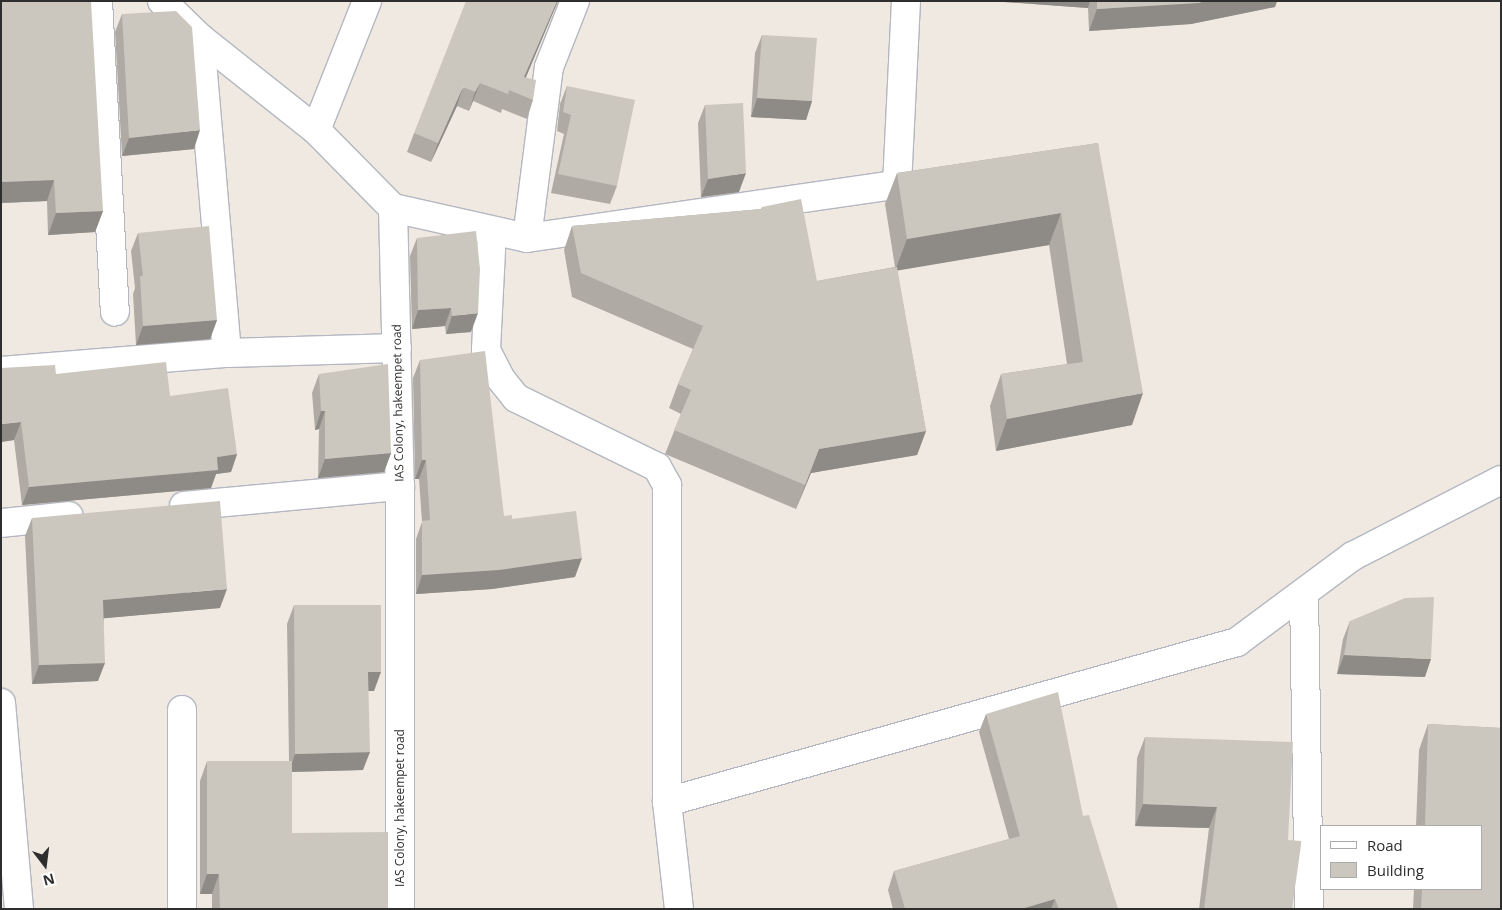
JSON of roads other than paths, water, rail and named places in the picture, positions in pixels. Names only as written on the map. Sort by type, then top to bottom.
[{"type":"street","points":[[98,1],[115,312]]},
{"type":"street","points":[[162,1],[200,38],[316,130],[393,208],[527,238],[897,185],[906,1]]},
{"type":"street","points":[[316,130],[367,1]]},
{"type":"street","points":[[527,238],[549,67],[576,1]]},
{"type":"street","points":[[200,38],[227,353]]},
{"type":"street","name":"IAS Colony, hakeempet road","points":[[393,208],[400,486],[400,909]]},
{"type":"street","points":[[492,231],[486,350],[500,378],[516,398],[657,467],[667,486],[667,802],[679,909]]},
{"type":"street","points":[[1,371],[227,353],[397,348]]},
{"type":"street","points":[[667,802],[1237,642],[1353,556],[1501,480]]},
{"type":"street","points":[[157,508],[400,486]]},
{"type":"street","points":[[1,522],[98,514]]},
{"type":"street","points":[[1304,593],[1308,909]]},
{"type":"street","points":[[1,703],[18,909]]},
{"type":"street","points":[[182,710],[182,909]]}]
